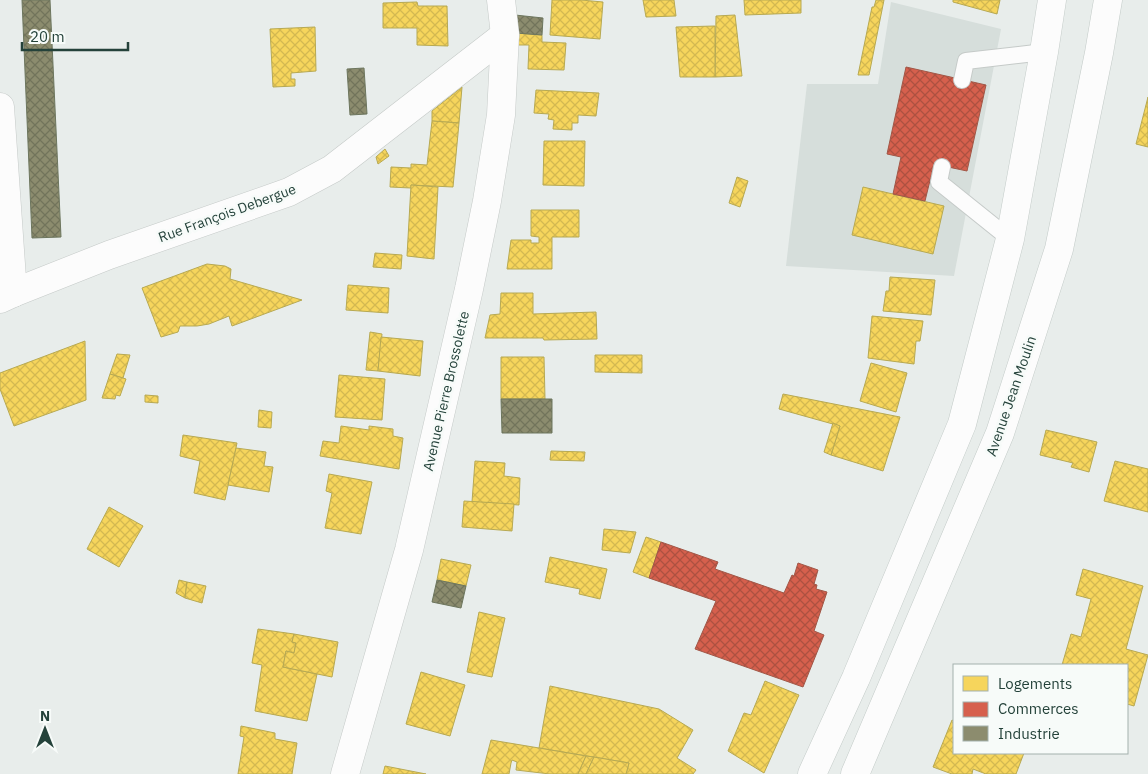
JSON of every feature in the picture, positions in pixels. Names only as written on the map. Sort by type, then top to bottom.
[{"type":"main road","name":"Avenue Pierre Brossolette","points":[[346,774],[409,550],[470,289],[501,115],[505,36],[501,0]]},
{"type":"main road","points":[[812,774],[856,678],[962,424],[1010,239],[1052,0]]},
{"type":"main road","name":"Avenue Jean Moulin","points":[[855,774],[1000,433],[1059,249],[1108,0]]},
{"type":"main road","name":"Rue François Debergue","points":[[7,296],[109,255],[289,192],[332,169],[505,36]]},
{"type":"main road","points":[[0,107],[7,296]]},
{"type":"lane","points":[[962,80],[966,61],[1044,52]]},
{"type":"lane","points":[[942,166],[939,182],[1010,239]]},
{"type":"shaded area","points":[[891,2],[1001,29],[954,276],[786,266],[807,84],[878,84]]},
{"type":"building: Logements","points":[[552,0],[603,2],[600,39],[550,35]]},
{"type":"building: Logements","points":[[643,0],[674,0],[676,16],[646,17]]},
{"type":"building: Logements","points":[[744,0],[801,0],[801,13],[745,15]]},
{"type":"building: Logements","points":[[876,0],[884,0],[869,75],[858,75],[872,7],[874,7]]},
{"type":"building: Logements","points":[[953,0],[1000,0],[997,14],[953,2]]},
{"type":"building: Logements","points":[[417,2],[418,6],[447,6],[448,46],[417,45],[417,28],[383,28],[383,3]]},
{"type":"building: Logements","points":[[735,15],[742,76],[715,77],[716,16]]},
{"type":"building: Logements","points":[[715,26],[715,77],[680,77],[676,27]]},
{"type":"building: Logements","points":[[315,27],[316,71],[291,73],[291,79],[295,79],[295,86],[273,87],[270,29]]},
{"type":"building: Logements","points":[[516,33],[542,35],[542,42],[566,43],[564,70],[528,69],[529,45],[516,45]]},
{"type":"building: Logements","points":[[462,87],[459,123],[432,121],[432,111]]},
{"type":"building: Logements","points":[[536,90],[599,93],[596,116],[578,115],[578,123],[572,123],[572,130],[553,129],[554,120],[548,119],[549,114],[534,113]]},
{"type":"building: Logements","points":[[1148,97],[1148,147],[1136,144]]},
{"type":"building: Logements","points":[[432,121],[459,123],[453,187],[411,185],[411,188],[390,187],[391,167],[411,168],[411,164],[427,165]]},
{"type":"building: Logements","points":[[544,141],[585,141],[584,186],[543,185]]},
{"type":"building: Logements","points":[[385,149],[389,156],[378,164],[376,157]]},
{"type":"building: Logements","points":[[737,177],[748,181],[740,207],[729,203]]},
{"type":"building: Logements","points":[[411,185],[438,187],[434,259],[407,256]]},
{"type":"building: Logements","points":[[863,187],[944,206],[933,254],[852,235]]},
{"type":"building: Logements","points":[[531,210],[579,210],[579,237],[552,237],[552,269],[507,269],[511,240],[531,240],[531,243],[539,243],[539,237],[531,236]]},
{"type":"building: Logements","points":[[375,253],[402,255],[401,269],[373,267]]},
{"type":"building: Logements","points":[[207,264],[225,266],[231,269],[230,279],[302,300],[232,326],[229,316],[209,324],[180,326],[178,332],[161,337],[142,288]]},
{"type":"building: Logements","points":[[890,277],[935,280],[931,315],[883,311],[886,291],[889,291]]},
{"type":"building: Logements","points":[[348,285],[389,288],[388,313],[346,310]]},
{"type":"building: Logements","points":[[501,293],[533,293],[533,314],[596,312],[597,339],[485,338],[490,315],[500,314]]},
{"type":"building: Logements","points":[[872,316],[923,321],[920,341],[916,341],[914,364],[868,358]]},
{"type":"building: Logements","points":[[370,332],[382,334],[378,371],[366,370]]},
{"type":"building: Logements","points":[[381,337],[423,341],[420,376],[378,371]]},
{"type":"building: Logements","points":[[85,341],[86,400],[14,426],[0,389],[0,373]]},
{"type":"building: Logements","points":[[117,354],[130,355],[123,378],[110,374]]},
{"type":"building: Logements","points":[[595,355],[642,355],[642,373],[595,372]]},
{"type":"building: Logements","points":[[501,357],[544,357],[545,399],[501,399]]},
{"type":"building: Logements","points":[[871,363],[907,373],[896,412],[860,401]]},
{"type":"building: Logements","points":[[110,374],[126,379],[120,396],[116,395],[115,399],[102,398]]},
{"type":"building: Logements","points":[[339,375],[385,379],[382,420],[335,417]]},
{"type":"building: Logements","points":[[783,394],[900,417],[883,471],[831,455],[840,426],[779,409]]},
{"type":"building: Logements","points":[[145,395],[158,396],[158,403],[145,402]]},
{"type":"building: Logements","points":[[259,410],[272,412],[271,428],[258,427]]},
{"type":"building: Logements","points":[[833,423],[840,426],[831,455],[824,452]]},
{"type":"building: Logements","points":[[341,426],[369,430],[369,426],[393,429],[393,436],[403,438],[399,469],[320,456],[323,441],[339,443]]},
{"type":"building: Logements","points":[[1046,430],[1097,442],[1089,472],[1071,467],[1073,463],[1040,455]]},
{"type":"building: Logements","points":[[183,435],[237,443],[225,500],[194,493],[200,461],[180,456]]},
{"type":"building: Logements","points":[[236,448],[266,452],[264,466],[273,467],[269,492],[228,485]]},
{"type":"building: Logements","points":[[551,451],[585,452],[584,461],[550,460]]},
{"type":"building: Logements","points":[[475,461],[505,463],[504,476],[520,478],[519,505],[472,502]]},
{"type":"building: Logements","points":[[1115,461],[1148,469],[1148,512],[1104,501]]},
{"type":"building: Logements","points":[[329,474],[372,482],[361,534],[325,528],[332,493],[326,491]]},
{"type":"building: Logements","points":[[464,501],[514,504],[512,531],[462,527]]},
{"type":"building: Logements","points":[[109,507],[143,526],[119,567],[87,549]]},
{"type":"building: Logements","points":[[604,529],[636,532],[630,553],[602,550]]},
{"type":"building: Logements","points":[[646,537],[661,542],[649,578],[633,572]]},
{"type":"building: Logements","points":[[550,557],[607,569],[600,599],[579,594],[580,589],[545,582]]},
{"type":"building: Logements","points":[[441,559],[471,565],[466,586],[437,580]]},
{"type":"building: Logements","points":[[1083,569],[1143,586],[1126,649],[1148,655],[1134,706],[1128,704],[1128,664],[1062,664],[1071,634],[1081,637],[1091,599],[1076,595]]},
{"type":"building: Logements","points":[[179,580],[187,582],[185,598],[176,593]]},
{"type":"building: Logements","points":[[187,582],[206,586],[202,603],[185,598]]},
{"type":"building: Logements","points":[[479,612],[505,618],[492,677],[467,672]]},
{"type":"building: Logements","points":[[258,629],[294,634],[292,642],[296,643],[294,653],[286,651],[283,667],[317,674],[307,721],[255,711],[262,665],[252,663]]},
{"type":"building: Logements","points":[[294,634],[338,642],[332,677],[283,667],[286,651],[294,653],[296,643],[292,642]]},
{"type":"building: Logements","points":[[421,672],[465,685],[450,736],[406,724]]},
{"type":"building: Logements","points":[[765,681],[799,695],[764,773],[728,751],[744,713],[751,715]]},
{"type":"building: Logements","points":[[550,686],[659,709],[693,730],[677,758],[696,770],[693,774],[626,774],[629,763],[539,748]]},
{"type":"building: Logements","points":[[952,720],[953,754],[1024,754],[1016,774],[986,774],[973,769],[972,774],[952,774],[933,767]]},
{"type":"building: Logements","points":[[241,726],[275,733],[275,739],[297,743],[292,774],[238,774],[244,737],[240,736]]},
{"type":"building: Logements","points":[[491,740],[586,756],[578,774],[550,774],[516,770],[517,762],[512,760],[509,774],[482,774]]},
{"type":"building: Logements","points":[[586,756],[594,757],[586,774],[578,774]]},
{"type":"building: Logements","points":[[594,757],[629,763],[626,774],[586,774]]},
{"type":"building: Logements","points":[[385,766],[426,774],[383,774]]},
{"type":"building: Commerces","points":[[906,67],[986,85],[967,171],[934,164],[925,201],[893,194],[901,157],[887,154]]},
{"type":"building: Commerces","points":[[661,542],[718,562],[715,569],[784,593],[792,575],[794,576],[798,563],[818,570],[814,584],[817,585],[816,589],[827,592],[814,631],[824,635],[803,687],[695,649],[716,601],[649,578]]},
{"type":"building: Industrie","points":[[22,0],[50,0],[61,237],[32,238]]},
{"type":"building: Industrie","points":[[515,15],[543,18],[542,35],[516,33]]},
{"type":"building: Industrie","points":[[364,68],[367,114],[350,115],[347,69]]},
{"type":"building: Industrie","points":[[501,399],[552,399],[552,433],[502,433]]},
{"type":"building: Industrie","points":[[437,580],[466,586],[461,608],[432,602]]}]
